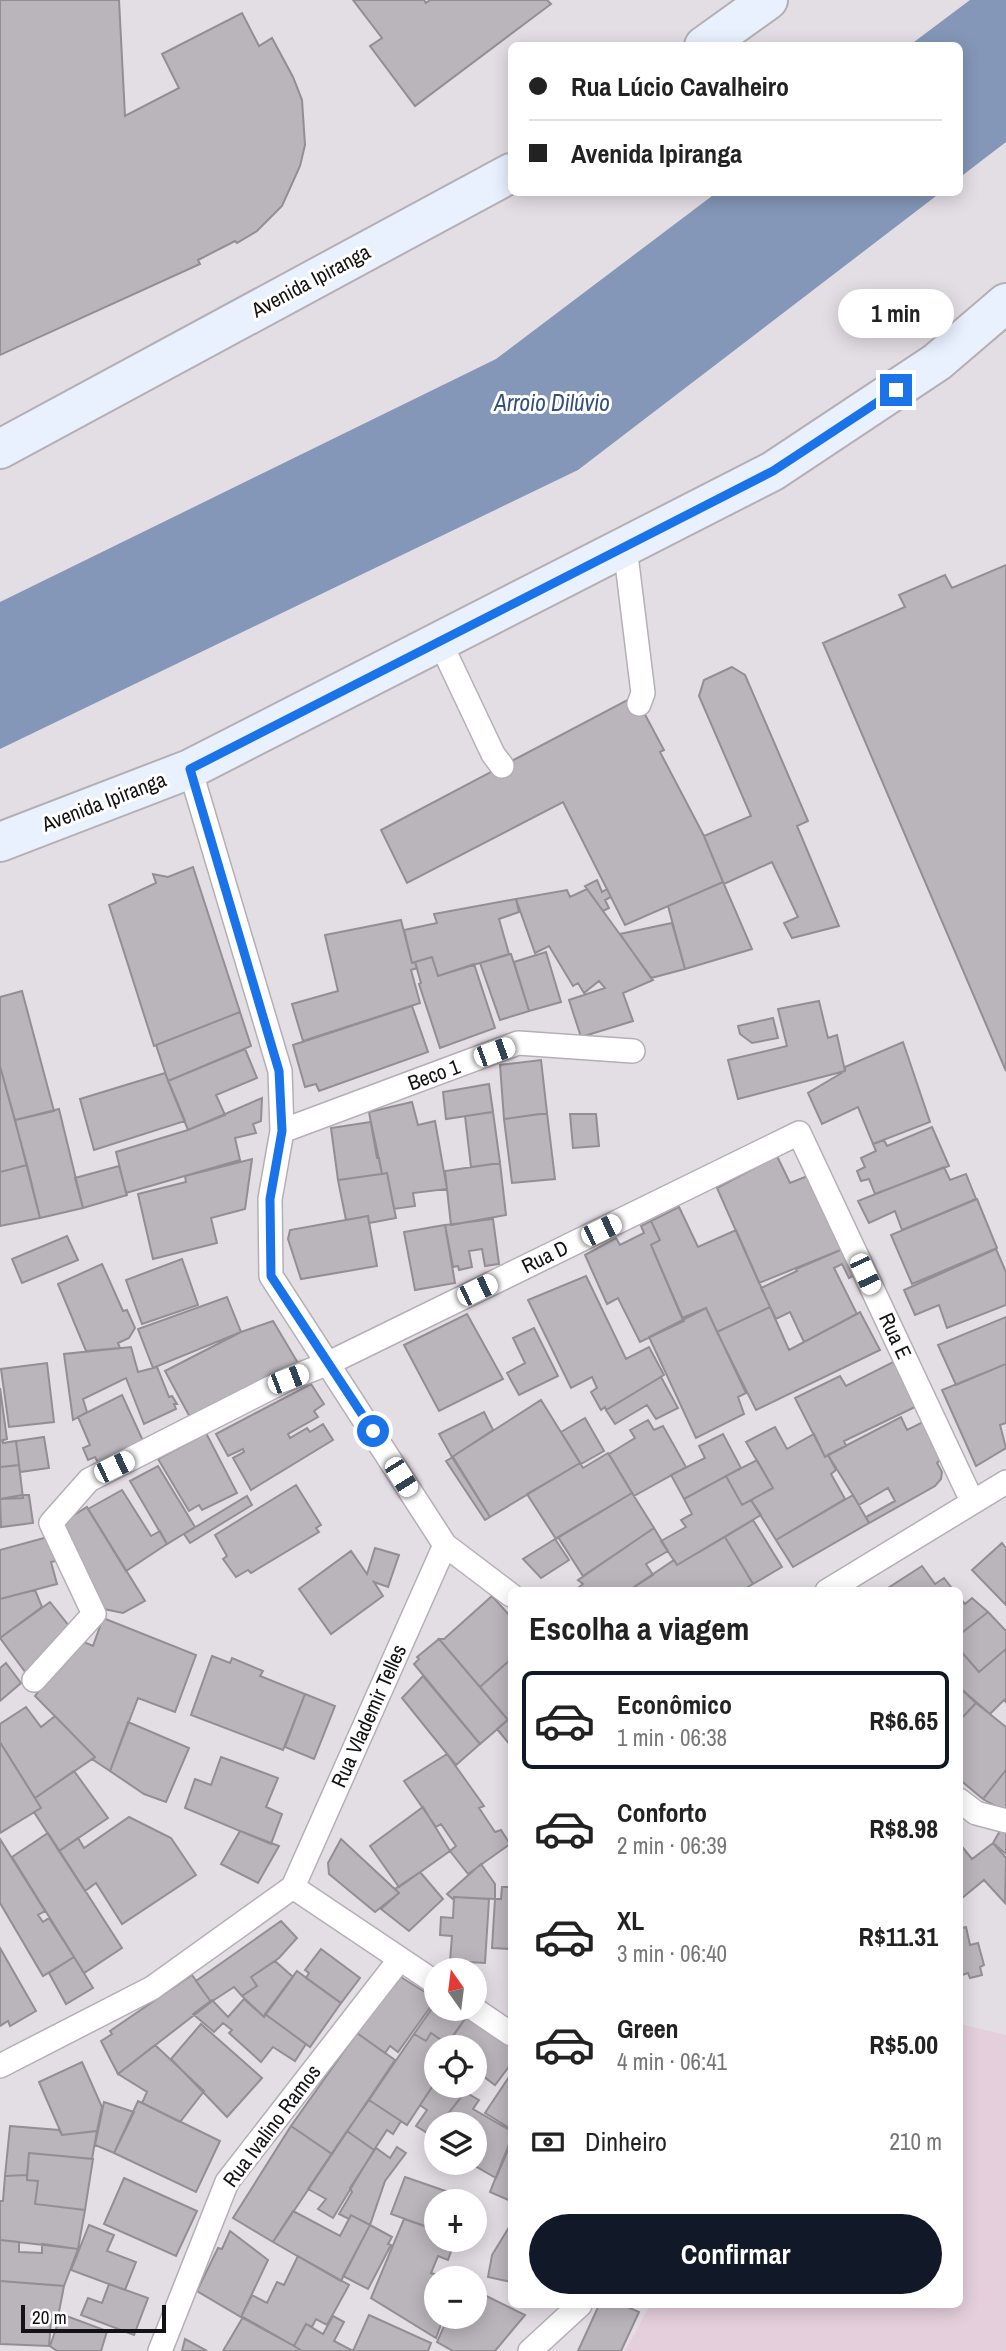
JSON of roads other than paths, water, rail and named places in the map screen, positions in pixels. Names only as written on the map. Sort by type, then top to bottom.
[{"type":"main road","points":[[710,42],[768,0]]},
{"type":"main road","name":"Avenida Ipiranga","points":[[0,449],[508,175]]},
{"type":"main road","name":"Avenida Ipiranga","points":[[0,842],[190,769],[773,471],[937,362],[1006,303]]},
{"type":"lane","points":[[625,547],[643,693],[639,704]]},
{"type":"lane","points":[[440,642],[493,754],[502,766]]},
{"type":"lane","points":[[190,769],[279,1071],[282,1131],[270,1199],[271,1276],[445,1545],[508,1593]]},
{"type":"lane","name":"Beco 1","points":[[282,1131],[518,1043],[633,1051]]},
{"type":"lane","name":"Rua D","points":[[34,1681],[94,1614],[51,1523],[89,1480],[288,1379],[329,1363],[799,1133]]},
{"type":"lane","name":"Rua E","points":[[799,1133],[972,1502]]},
{"type":"lane","points":[[834,1587],[1006,1482]]},
{"type":"lane","name":"Rua Vlademir Telles","points":[[293,1887],[445,1545]]},
{"type":"lane","points":[[963,1803],[976,1812],[1006,1821]]},
{"type":"lane","points":[[0,2066],[152,1988],[293,1887],[424,1975]]},
{"type":"lane","name":"Rua Ivalino Ramos","points":[[160,2351],[227,2182],[400,1959]]},
{"type":"lane","points":[[487,2018],[508,2032]]},
{"type":"lane","points":[[530,2351],[577,2308]]},
{"type":"water","points":[[970,0],[1006,0],[1006,142],[963,175],[963,42],[914,42]]},
{"type":"water","name":"Arroio Dilúvio","points":[[712,196],[936,196],[578,470],[0,749],[0,602],[496,359]]}]
